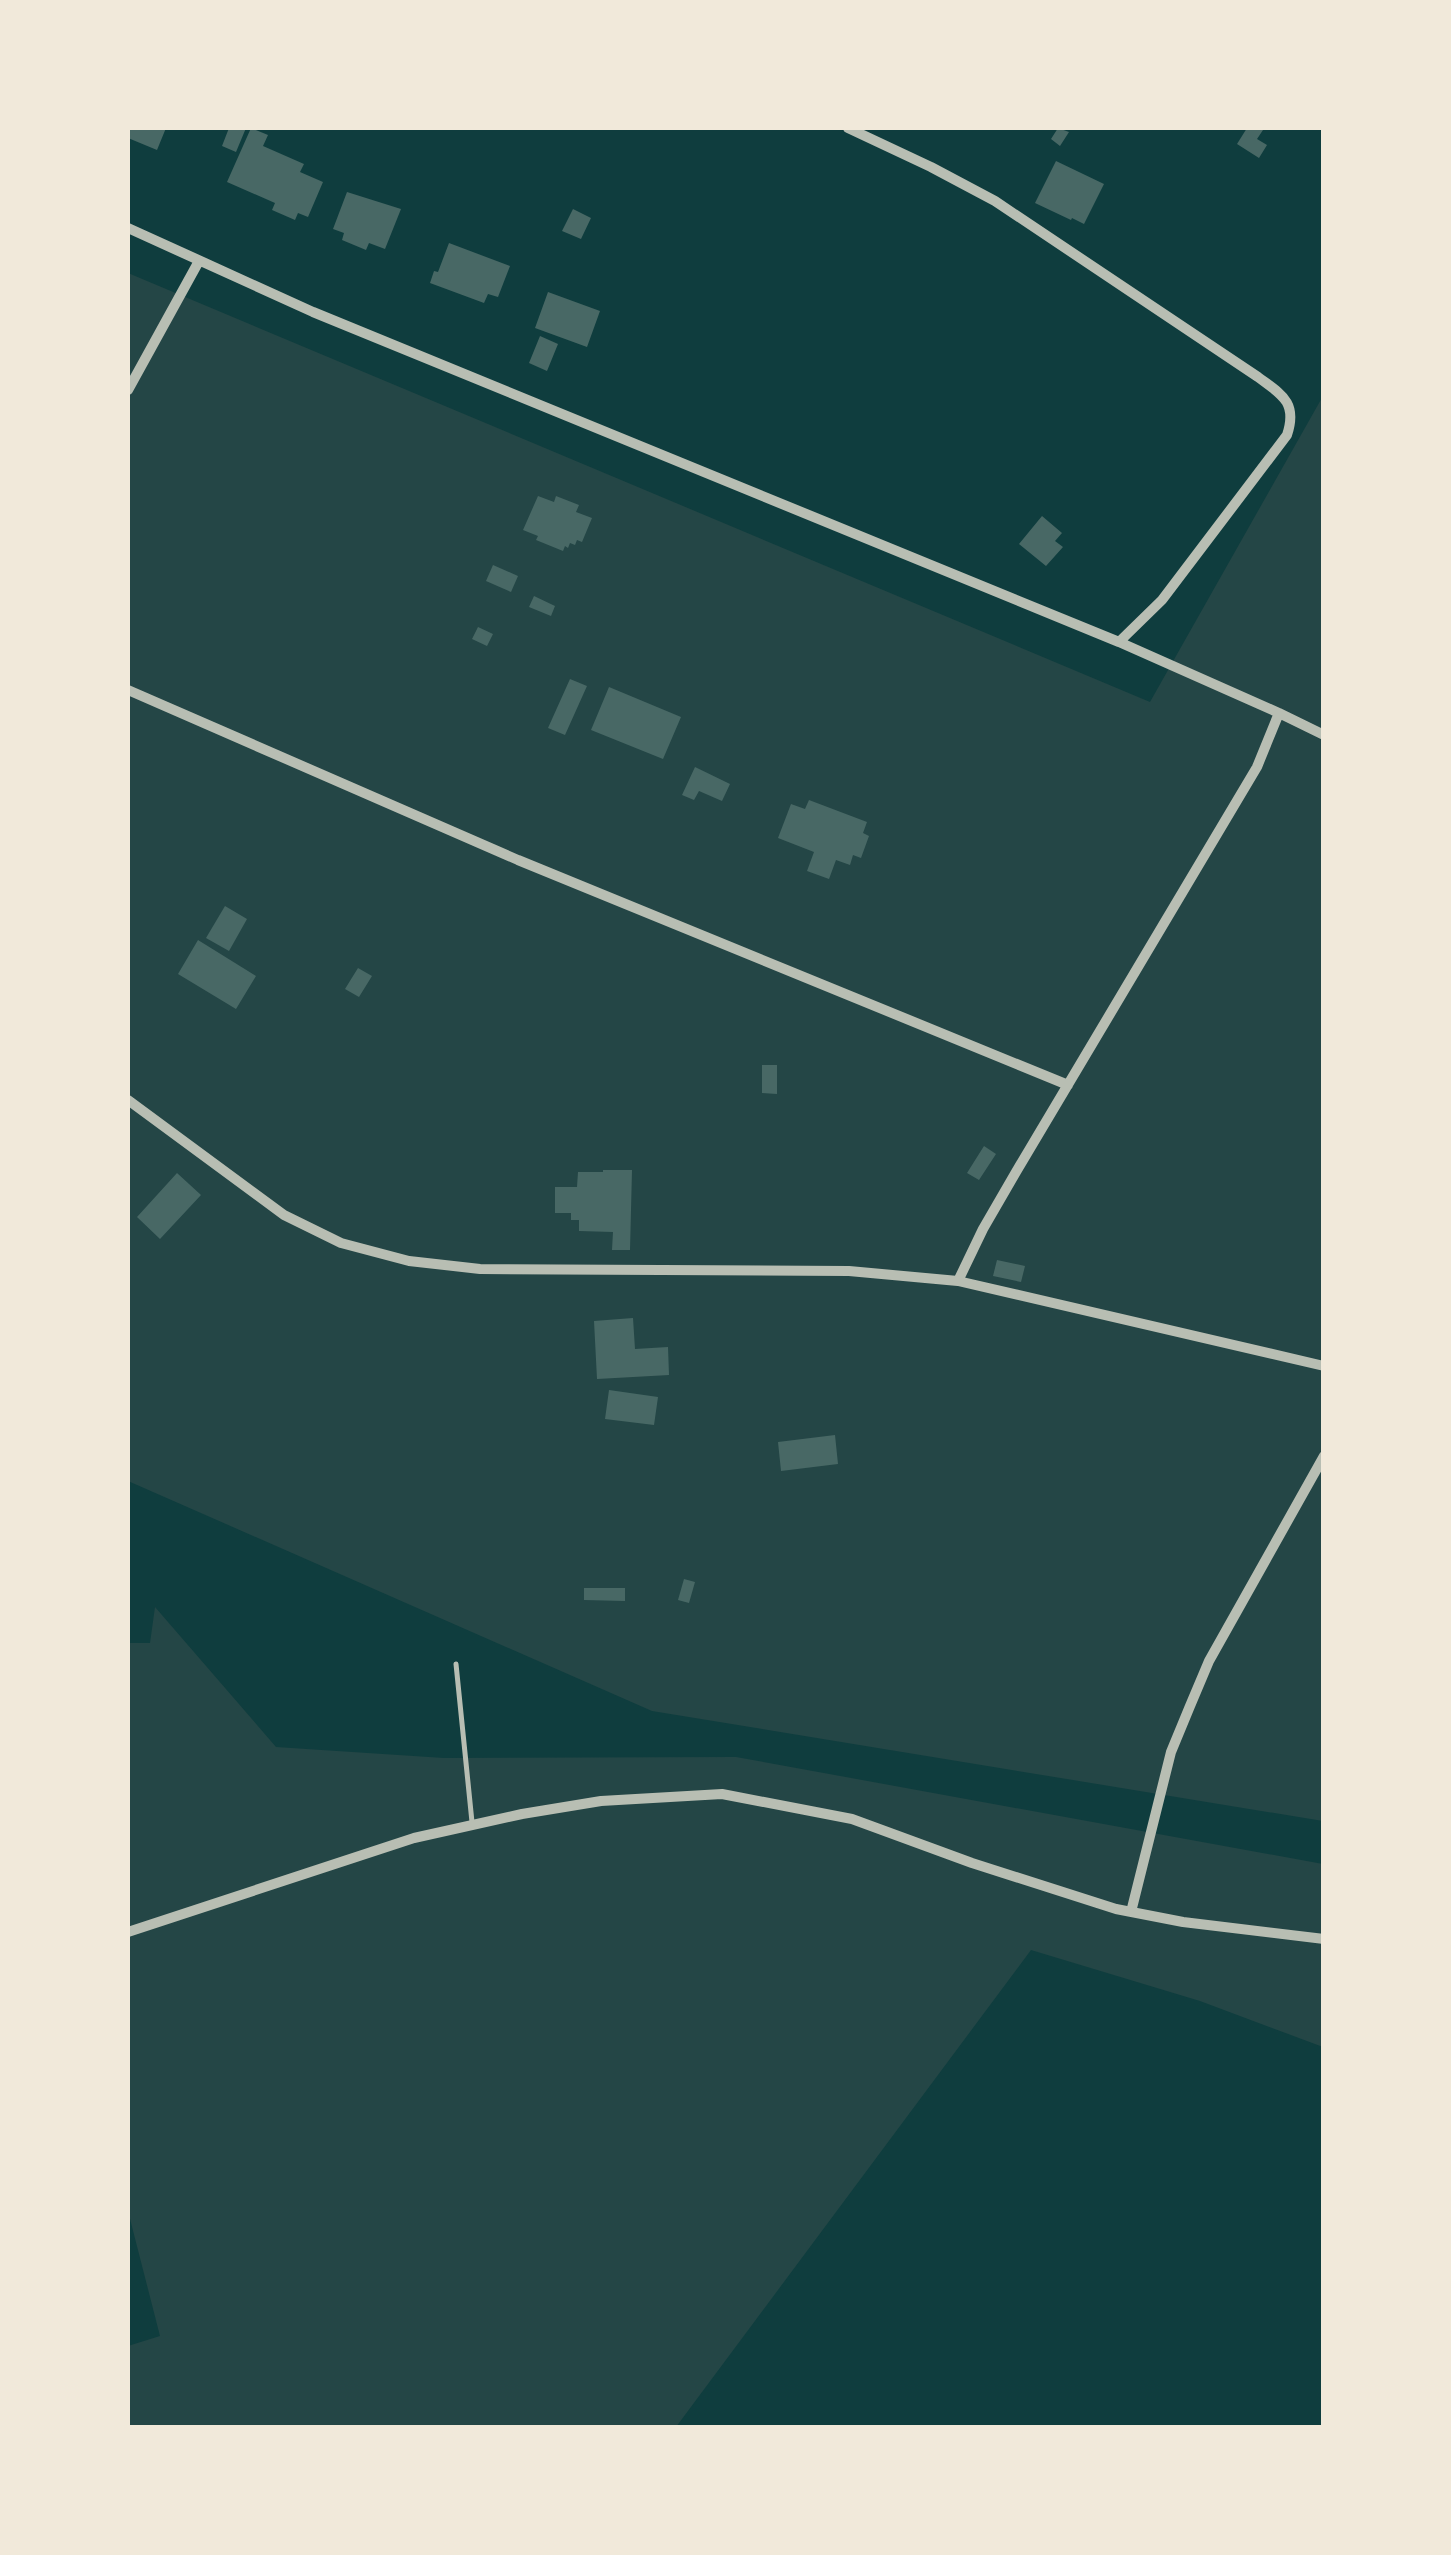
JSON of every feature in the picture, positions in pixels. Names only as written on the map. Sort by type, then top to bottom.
[{"type":"street","points":[[848,128],[995,201],[1286,398],[1291,424],[1287,435],[1162,600],[1119,642]]},
{"type":"street","points":[[128,228],[330,320],[1119,642],[1324,735]]},
{"type":"street","points":[[128,390],[199,260]]},
{"type":"street","points":[[128,690],[518,860],[1068,1085]]},
{"type":"street","points":[[958,1281],[983,1229],[1258,767],[1279,712]]},
{"type":"street","points":[[128,1100],[284,1215],[340,1243],[409,1261],[480,1269],[850,1272],[958,1281],[1324,1366]]},
{"type":"street","points":[[1131,1912],[1171,1752],[1190,1706],[1210,1661],[1324,1456]]},
{"type":"street","points":[[128,1932],[414,1838],[602,1801],[722,1794],[852,1819],[972,1863],[1131,1912],[1324,1938]]},
{"type":"lane","points":[[456,1664],[472,1825]]},
{"type":"shaded area","points":[[128,273],[1150,702],[1323,396],[1323,1821],[652,1711],[128,1481]]},
{"type":"shaded area","points":[[155,1607],[276,1747],[444,1758],[736,1757],[1323,1864],[1323,2047],[1200,2001],[1031,1950],[676,2427],[128,2427],[128,2346],[160,2336],[128,2211],[128,1643],[150,1643]]},
{"type":"building","points":[[128,128],[166,128],[157,150],[128,138]]},
{"type":"building","points":[[229,128],[246,128],[236,152],[222,146]]},
{"type":"building","points":[[251,128],[268,135],[263,146],[304,164],[300,172],[323,182],[308,217],[298,213],[295,220],[272,210],[275,203],[227,182]]},
{"type":"building","points":[[1058,128],[1069,132],[1060,146],[1051,139]]},
{"type":"building","points":[[1247,128],[1263,130],[1257,139],[1267,145],[1259,158],[1237,144]]},
{"type":"building","points":[[1056,161],[1104,184],[1084,224],[1035,203]]},
{"type":"building","points":[[347,192],[401,209],[385,249],[369,243],[366,250],[342,240],[344,233],[333,229]]},
{"type":"building","points":[[573,209],[591,218],[581,239],[562,231]]},
{"type":"building","points":[[449,243],[510,266],[498,297],[488,294],[484,303],[430,283]]},
{"type":"building","points":[[548,292],[600,311],[587,347],[535,328]]},
{"type":"building","points":[[540,336],[558,344],[547,371],[529,363]]},
{"type":"building","points":[[538,496],[554,502],[556,496],[579,505],[576,512],[592,518],[582,542],[570,543],[563,551],[523,530]]},
{"type":"building","points":[[1042,516],[1062,533],[1055,541],[1063,547],[1046,566],[1019,544]]},
{"type":"building","points":[[493,565],[518,576],[511,592],[486,581]]},
{"type":"building","points":[[534,596],[555,606],[551,616],[529,607]]},
{"type":"building","points":[[478,627],[493,634],[487,646],[472,639]]},
{"type":"building","points":[[570,679],[587,686],[565,735],[548,728]]},
{"type":"building","points":[[609,687],[681,717],[663,759],[591,730]]},
{"type":"building","points":[[695,767],[730,784],[722,801],[699,791],[694,800],[682,795]]},
{"type":"building","points":[[809,800],[867,822],[863,833],[869,836],[861,858],[853,855],[850,865],[836,860],[829,879],[807,871],[814,852],[778,838],[791,804],[805,809]]},
{"type":"building","points":[[225,906],[247,919],[229,951],[206,938]]},
{"type":"building","points":[[198,940],[256,976],[236,1009],[178,974]]},
{"type":"building","points":[[358,968],[372,976],[359,997],[345,989]]},
{"type":"building","points":[[762,1065],[777,1065],[777,1094],[762,1093]]},
{"type":"building","points":[[984,1146],[996,1154],[979,1180],[967,1173]]},
{"type":"building","points":[[632,1170],[630,1250],[612,1250],[613,1232],[579,1231],[579,1220],[571,1220],[571,1213],[555,1213],[555,1187],[577,1187],[578,1172]]},
{"type":"building","points":[[177,1173],[201,1195],[160,1239],[137,1217]]},
{"type":"building","points":[[997,1260],[1025,1266],[1021,1282],[993,1276]]},
{"type":"building","points":[[633,1318],[635,1349],[668,1347],[669,1375],[597,1379],[594,1321]]},
{"type":"building","points":[[609,1390],[658,1397],[654,1425],[605,1419]]},
{"type":"building","points":[[835,1435],[838,1464],[781,1471],[778,1442]]},
{"type":"building","points":[[684,1579],[695,1582],[689,1603],[678,1600]]},
{"type":"building","points":[[584,1588],[625,1588],[625,1601],[584,1600]]}]
